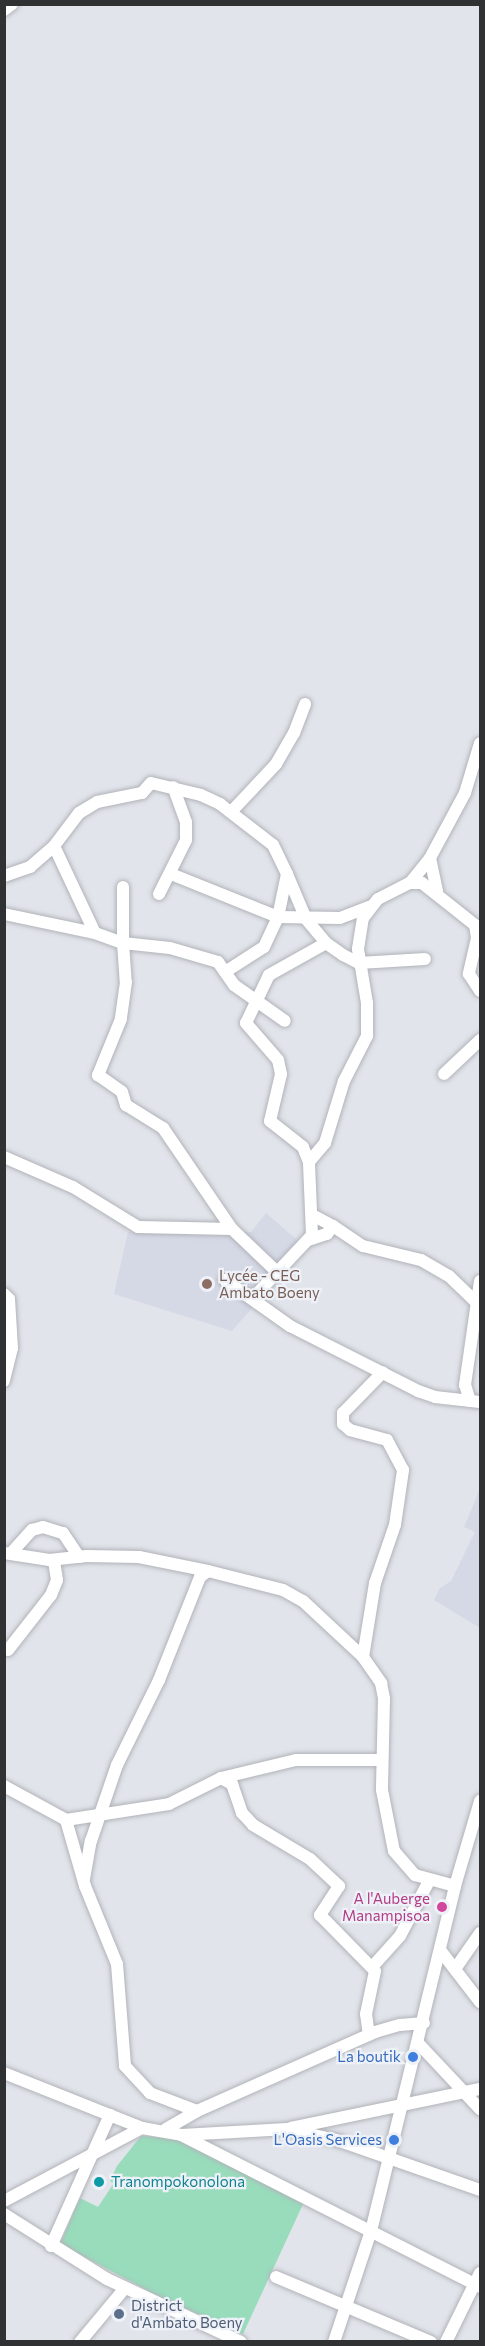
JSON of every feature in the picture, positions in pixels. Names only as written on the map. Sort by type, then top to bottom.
[{"type":"street","points":[[4,9],[12,4]]},
{"type":"street","points":[[231,812],[276,764],[294,733],[305,704]]},
{"type":"street","points":[[171,874],[278,917],[340,918],[374,905],[410,883],[430,858],[465,793],[480,743]]},
{"type":"street","points":[[4,876],[30,867],[54,846],[79,813],[97,802],[142,793],[151,783],[173,787],[201,795],[231,812],[273,845],[306,919],[326,943],[359,963],[425,959]]},
{"type":"street","points":[[159,894],[186,840],[186,822],[173,787]]},
{"type":"street","points":[[54,846],[94,933]]},
{"type":"street","points":[[430,858],[437,892]]},
{"type":"street","points":[[225,972],[264,947],[278,917],[287,874]]},
{"type":"street","points":[[410,883],[422,883],[437,892],[478,927],[469,974],[480,991]]},
{"type":"street","points":[[123,887],[126,982],[121,1018],[98,1075],[122,1092],[126,1105],[163,1128],[232,1229],[276,1271]]},
{"type":"street","points":[[309,1162],[325,1143],[344,1080],[367,1036],[367,1003],[359,963],[363,918],[374,905]]},
{"type":"street","points":[[4,914],[94,933],[123,943],[170,948],[218,962],[254,1002],[285,1021]]},
{"type":"street","points":[[308,1240],[312,1215],[309,1162],[303,1147],[270,1121],[281,1074],[278,1060],[246,1023],[254,1002],[269,975],[326,943]]},
{"type":"street","points":[[444,1074],[480,1040]]},
{"type":"street","points":[[4,1157],[73,1187],[138,1227],[232,1229]]},
{"type":"street","points":[[312,1215],[363,1246],[421,1260],[457,1282],[476,1302]]},
{"type":"street","points":[[252,1299],[276,1271],[308,1240],[327,1234],[333,1226]]},
{"type":"street","points":[[225,1280],[328,1348],[435,1397],[475,1401]]},
{"type":"street","points":[[475,1401],[465,1385],[480,1281]]},
{"type":"street","points":[[4,1294],[9,1299],[12,1348],[4,1381]]},
{"type":"street","points":[[363,1657],[375,1583],[395,1525],[403,1470],[387,1440],[350,1430],[343,1424],[343,1413],[383,1372]]},
{"type":"street","points":[[8,1552],[32,1530],[43,1527],[63,1533],[79,1557]]},
{"type":"street","points":[[8,1552],[54,1560],[79,1557],[139,1557],[246,1579],[303,1601],[363,1657],[381,1683],[384,1699],[381,1760],[394,1851],[406,1869],[429,1881],[455,1886]]},
{"type":"street","points":[[8,1650],[51,1595],[57,1580],[54,1560]]},
{"type":"street","points":[[84,1879],[99,1815],[200,1577],[208,1571]]},
{"type":"street","points":[[4,1786],[66,1820],[169,1804],[221,1778],[296,1760],[381,1760]]},
{"type":"street","points":[[221,1778],[232,1785],[242,1813],[253,1825],[328,1873],[339,1886],[320,1914],[373,1966],[375,1971],[366,2014],[369,2035]]},
{"type":"street","points":[[334,2342],[371,2231],[424,2023],[455,1886],[480,1801]]},
{"type":"street","points":[[66,1820],[84,1879],[117,1964],[124,2066],[132,2079],[150,2093],[197,2111]]},
{"type":"street","points":[[373,1966],[400,1936],[429,1881]]},
{"type":"street","points":[[454,1970],[480,1933]]},
{"type":"street","points":[[440,1950],[480,2002]]},
{"type":"street","points":[[166,2129],[197,2111],[369,2035],[400,2025],[424,2023]]},
{"type":"street","points":[[418,2043],[480,2109]]},
{"type":"street","points":[[4,2073],[142,2128],[166,2129],[181,2135],[371,2231],[479,2281],[446,2342]]},
{"type":"street","points":[[181,2135],[286,2129],[467,2094],[480,2089]]},
{"type":"street","points":[[51,2246],[110,2115]]},
{"type":"street","points":[[4,2201],[94,2150],[142,2128]]},
{"type":"street","points":[[286,2129],[340,2141],[480,2190]]},
{"type":"street","points":[[4,2214],[51,2246],[125,2288],[241,2342]]},
{"type":"street","points":[[276,2277],[431,2342]]},
{"type":"street","points":[[80,2342],[125,2288]]},
{"type":"shaded area","points":[[266,1213],[305,1247],[232,1331],[114,1294],[128,1232],[251,1232]]},
{"type":"shaded area","points":[[479,1491],[480,1628],[434,1600],[440,1588],[451,1581],[475,1532],[464,1527]]},
{"type":"green space","points":[[141,2136],[177,2138],[304,2202],[243,2334],[162,2298],[60,2244],[80,2198],[98,2207],[114,2183],[110,2181],[117,2166]]},
{"type":"place","name":"Lycée - CEG Ambato Boeny","points":[[207,1284]]},
{"type":"place","name":"A l'Auberge Manampisoa","points":[[442,1907]]},
{"type":"place","name":"La boutik","points":[[413,2057]]},
{"type":"place","name":"L'Oasis Services","points":[[394,2140]]},
{"type":"place","name":"Tranompokonolona","points":[[99,2182]]},
{"type":"place","name":"District d'Ambato Boeny","points":[[119,2314]]}]
